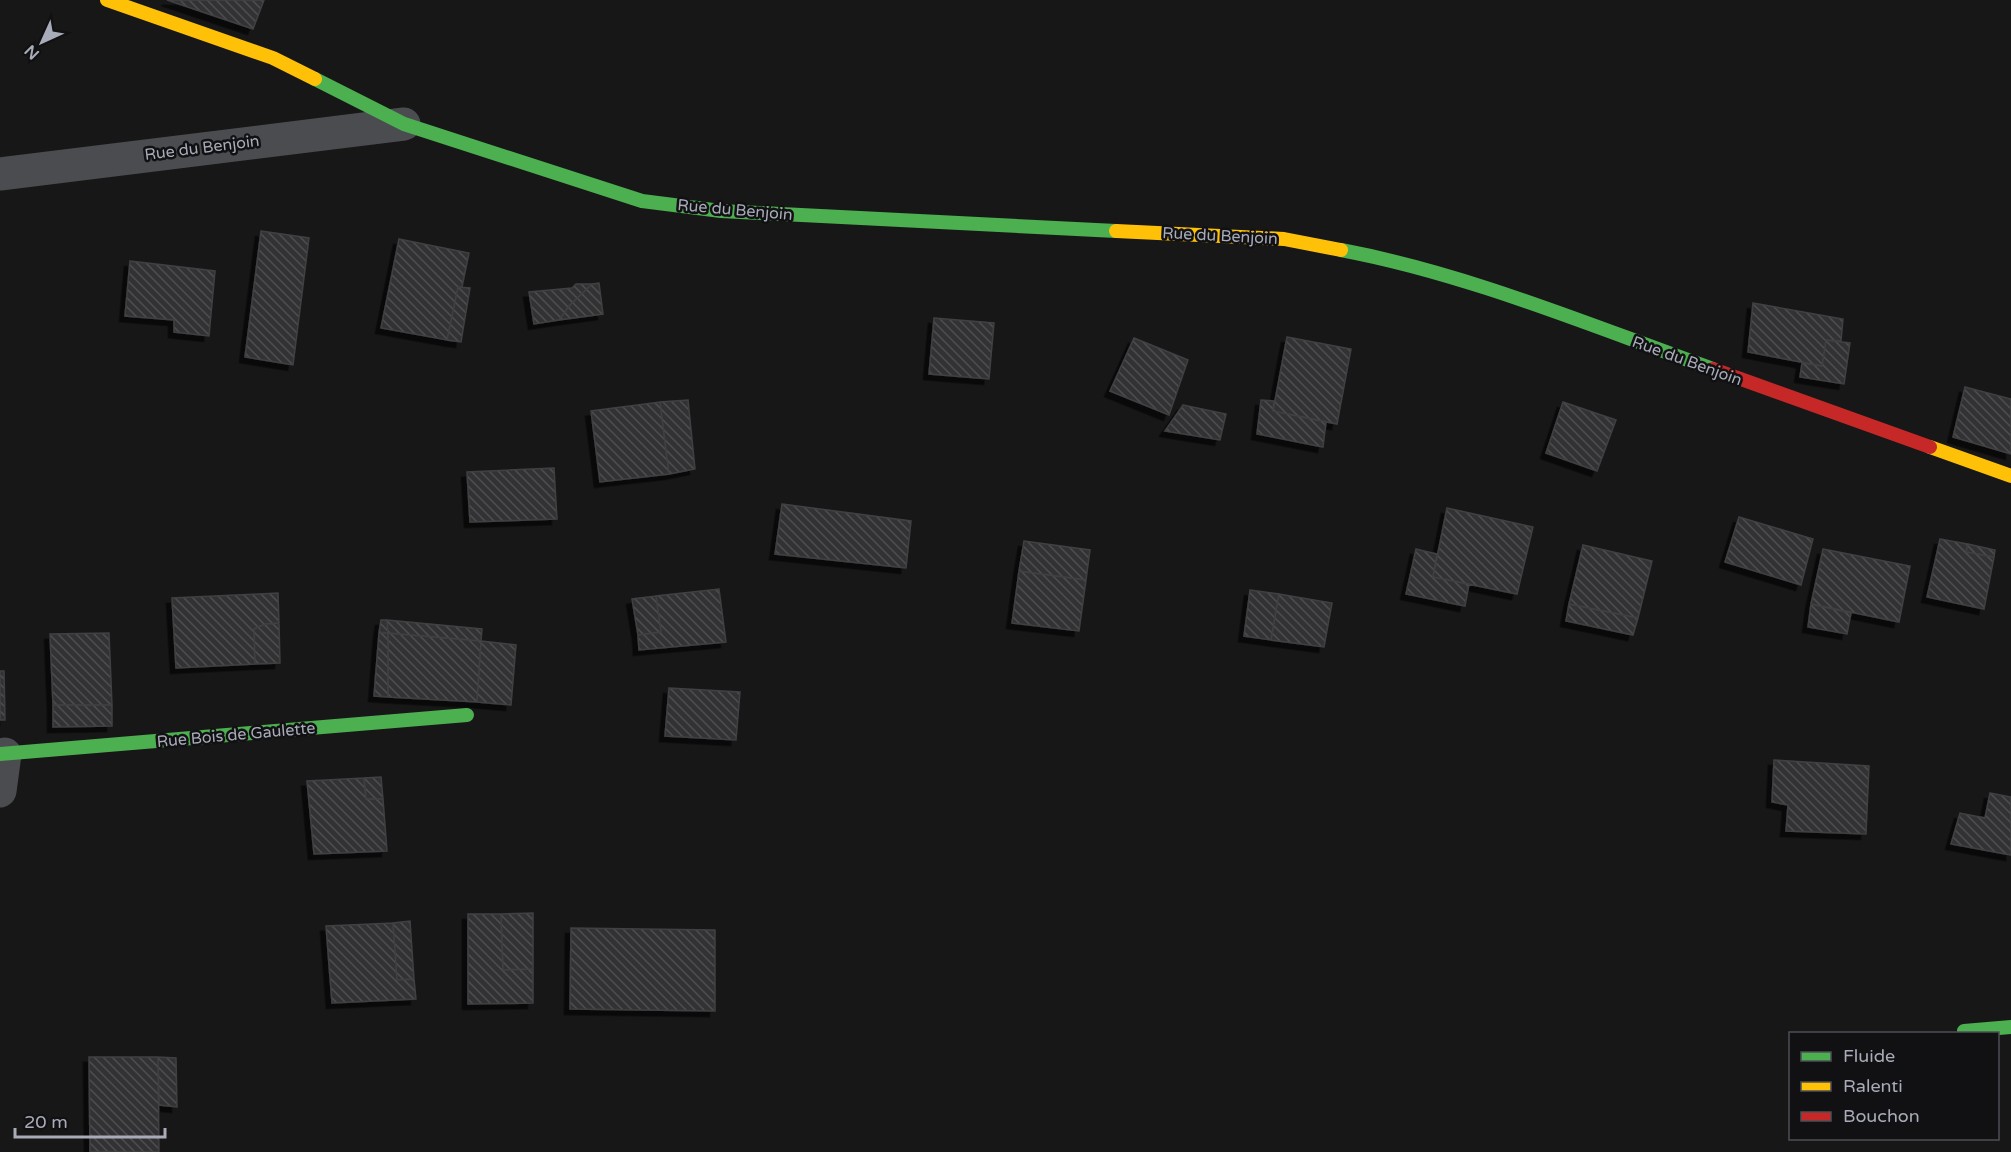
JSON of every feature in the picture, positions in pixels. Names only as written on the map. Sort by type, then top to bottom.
[{"type":"street","name":"Rue du Benjoin","points":[[107,0],[273,58],[404,124],[562,173],[642,201],[721,211],[1284,239],[1379,257],[1472,284],[2011,476]]},
{"type":"street","name":"Rue du Benjoin","points":[[0,174],[404,124]]},
{"type":"street","name":"Rue Bois de Gaulette","points":[[0,791],[2,754],[467,715]]},
{"type":"street","points":[[1964,1030],[2011,1027]]},
{"type":"building","points":[[167,0],[264,0],[253,29]]},
{"type":"building","points":[[261,231],[309,238],[293,365],[245,357]]},
{"type":"building","points":[[399,239],[469,253],[462,287],[458,287],[447,340],[381,328]]},
{"type":"building","points":[[130,261],[215,271],[209,336],[174,332],[174,320],[125,316]]},
{"type":"building","points":[[599,283],[603,314],[559,320],[569,306],[592,284]]},
{"type":"building","points":[[576,284],[592,284],[569,306],[559,320],[534,324],[529,292],[572,288]]},
{"type":"building","points":[[458,287],[470,288],[461,342],[447,340]]},
{"type":"building","points":[[1753,303],[1843,319],[1841,341],[1826,340],[1822,366],[1748,352]]},
{"type":"building","points":[[934,318],[994,323],[989,379],[929,374]]},
{"type":"building","points":[[1287,337],[1351,349],[1337,424],[1273,411]]},
{"type":"building","points":[[1134,338],[1188,360],[1169,415],[1110,391]]},
{"type":"building","points":[[1826,340],[1850,343],[1844,384],[1800,377],[1802,363],[1822,366]]},
{"type":"building","points":[[1965,387],[2011,399],[2011,454],[1953,437]]},
{"type":"building","points":[[688,400],[695,469],[669,474],[660,402]]},
{"type":"building","points":[[1261,400],[1274,401],[1273,411],[1326,422],[1323,447],[1257,434]]},
{"type":"building","points":[[660,402],[669,474],[600,482],[591,411]]},
{"type":"building","points":[[1563,402],[1616,420],[1597,471],[1546,453]]},
{"type":"building","points":[[1183,405],[1226,414],[1220,440],[1165,431]]},
{"type":"building","points":[[554,468],[557,519],[470,522],[467,472]]},
{"type":"building","points":[[782,504],[911,521],[906,568],[775,554]]},
{"type":"building","points":[[1447,508],[1533,527],[1517,594],[1433,577]]},
{"type":"building","points":[[1739,517],[1813,539],[1801,585],[1725,562]]},
{"type":"building","points":[[1940,539],[1968,544],[1966,552],[1994,557],[1984,609],[1927,597]]},
{"type":"building","points":[[1024,541],[1090,550],[1086,580],[1019,571]]},
{"type":"building","points":[[1968,544],[1995,550],[1994,557],[1966,552]]},
{"type":"building","points":[[1583,545],[1652,561],[1638,618],[1569,604]]},
{"type":"building","points":[[1416,549],[1437,554],[1433,577],[1469,584],[1465,606],[1406,594]]},
{"type":"building","points":[[1823,549],[1910,566],[1899,622],[1811,604]]},
{"type":"building","points":[[1019,571],[1086,580],[1079,631],[1012,623]]},
{"type":"building","points":[[719,589],[726,642],[639,650],[638,635],[661,632],[656,596]]},
{"type":"building","points":[[1250,590],[1279,594],[1271,640],[1244,636]]},
{"type":"building","points":[[278,593],[279,623],[265,624],[254,629],[255,664],[176,668],[172,598]]},
{"type":"building","points":[[1279,594],[1332,603],[1324,647],[1271,640]]},
{"type":"building","points":[[656,596],[661,632],[638,635],[632,599]]},
{"type":"building","points":[[1569,604],[1638,618],[1633,635],[1566,621]]},
{"type":"building","points":[[1811,604],[1851,613],[1847,634],[1808,627]]},
{"type":"building","points":[[381,620],[387,620],[388,633],[379,633]]},
{"type":"building","points":[[387,620],[482,629],[481,641],[388,633]]},
{"type":"building","points":[[279,623],[280,663],[255,664],[254,629],[265,624]]},
{"type":"building","points":[[109,633],[112,705],[53,705],[50,634]]},
{"type":"building","points":[[379,633],[388,633],[388,697],[374,696]]},
{"type":"building","points":[[388,633],[481,641],[477,702],[388,697]]},
{"type":"building","points":[[481,641],[516,645],[511,705],[477,702]]},
{"type":"building","points":[[0,671],[4,671],[5,720],[0,720]]},
{"type":"building","points":[[669,688],[740,692],[736,740],[665,736]]},
{"type":"building","points":[[53,705],[112,705],[112,726],[53,727]]},
{"type":"building","points":[[1774,760],[1869,766],[1866,834],[1786,831],[1788,805],[1772,802]]},
{"type":"building","points":[[381,777],[383,799],[366,799],[364,778]]},
{"type":"building","points":[[364,778],[366,799],[383,799],[387,851],[314,854],[307,781]]},
{"type":"building","points":[[1990,793],[2011,797],[2011,855],[1951,844],[1960,813],[1985,818]]},
{"type":"building","points":[[533,913],[533,969],[503,970],[501,914]]},
{"type":"building","points":[[468,914],[501,914],[503,970],[533,969],[533,1003],[468,1004]]},
{"type":"building","points":[[410,921],[414,979],[397,980],[393,923]]},
{"type":"building","points":[[393,923],[397,980],[414,979],[416,999],[332,1003],[326,926]]},
{"type":"building","points":[[571,928],[715,930],[715,1011],[570,1009]]},
{"type":"building","points":[[89,1057],[158,1057],[159,1152],[90,1152]]},
{"type":"building","points":[[158,1057],[176,1058],[177,1107],[159,1105]]},
{"type":"traffic: fast","points":[[315,79],[404,124],[642,201],[721,211],[1116,231]]},
{"type":"traffic: fast","points":[[1341,250],[1389,260],[1483,287],[1713,369]]},
{"type":"traffic: fast","points":[[0,754],[467,715]]},
{"type":"traffic: fast","points":[[1964,1031],[2011,1027]]},
{"type":"traffic: slow","points":[[107,0],[273,58],[315,79]]},
{"type":"traffic: slow","points":[[1116,231],[1284,239],[1341,250]]},
{"type":"traffic: slow","points":[[1930,447],[2011,476]]},
{"type":"traffic: jam","points":[[1713,369],[1930,447]]}]
